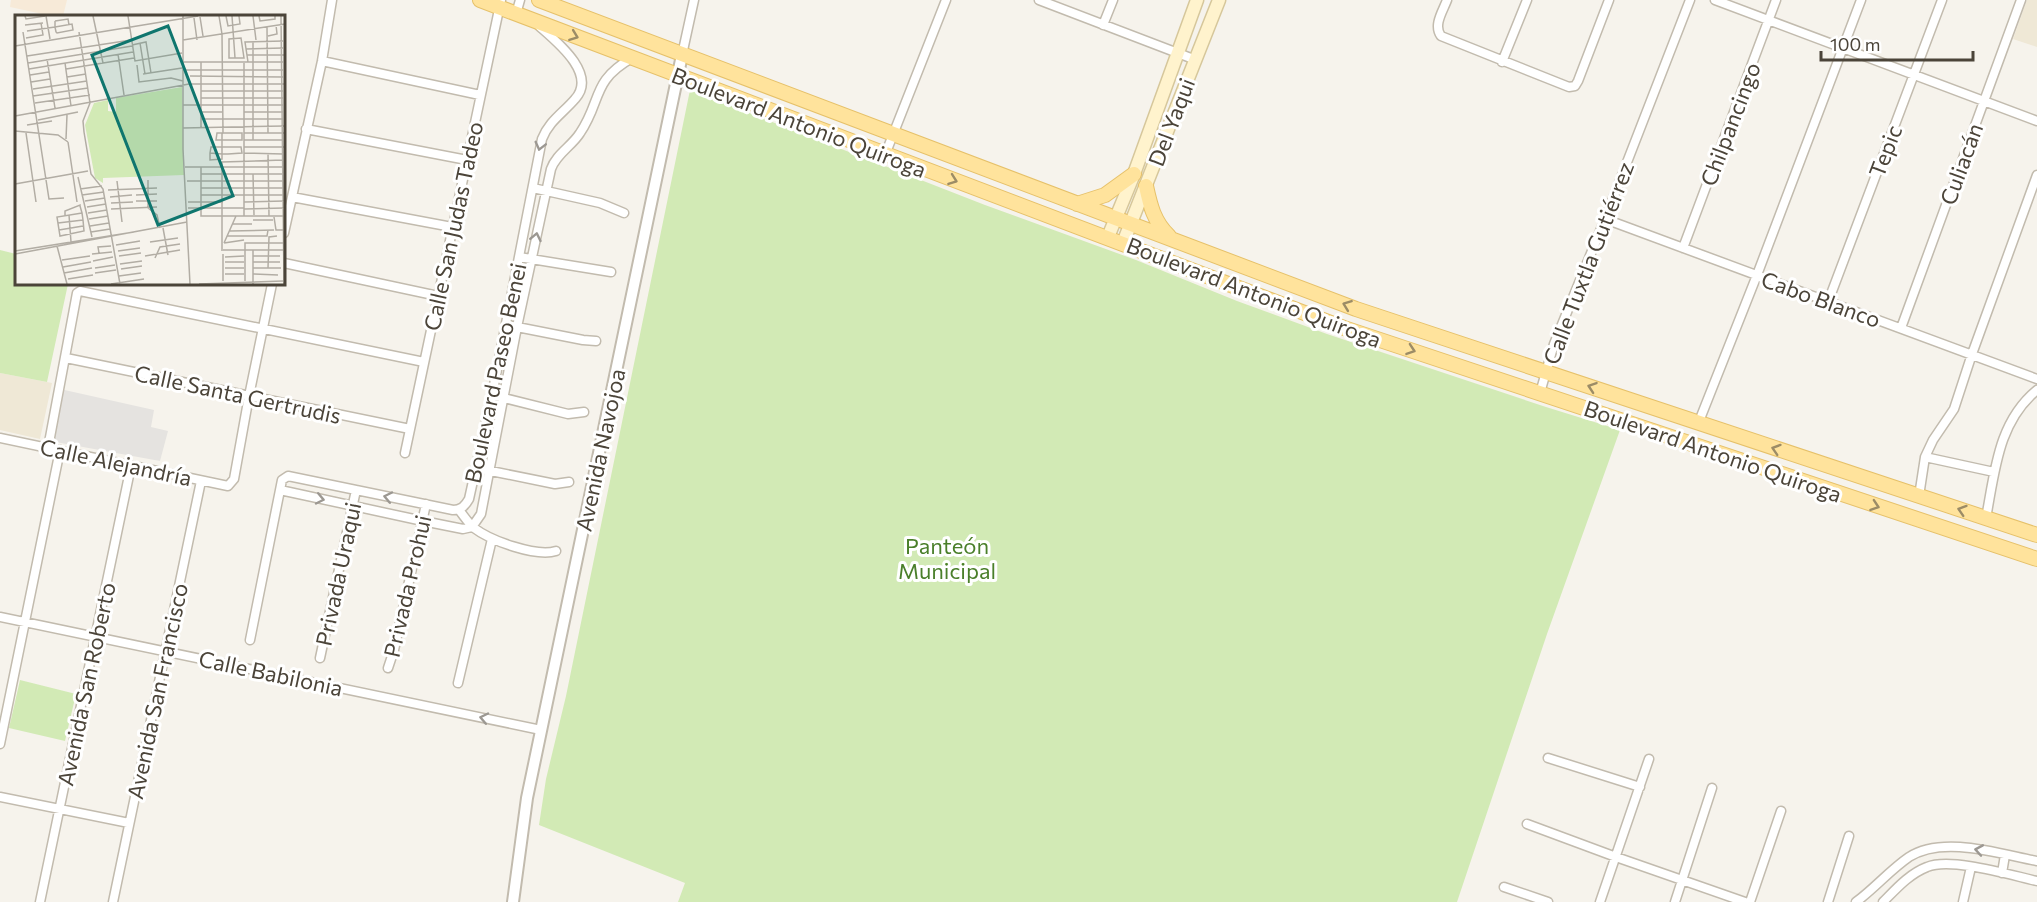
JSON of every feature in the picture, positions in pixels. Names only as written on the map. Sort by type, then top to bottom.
[{"type":"main road","name":"Boulevard Antonio Quiroga","points":[[480,0],[518,7],[532,20],[1344,328],[2037,559]]},
{"type":"main road","name":"Boulevard Antonio Quiroga","points":[[539,0],[1356,309],[1545,370],[1698,424],[2037,536]]},
{"type":"main road","name":"Del Yaqui","points":[[1108,237],[1134,174],[1197,0]]},
{"type":"main road","name":"Del Yaqui","points":[[1123,243],[1219,0]]},
{"type":"main road","points":[[1077,204],[1105,195],[1134,174]]},
{"type":"main road","points":[[1146,186],[1160,228],[1175,241]]},
{"type":"street","points":[[285,228],[322,61],[332,0]]},
{"type":"street","name":"Avenida Navojoa","points":[[513,902],[527,798],[694,0]]},
{"type":"street","points":[[885,155],[946,0]]},
{"type":"street","points":[[1038,0],[1196,60]]},
{"type":"street","points":[[1103,25],[1113,0]]},
{"type":"street","points":[[1447,0],[1437,25],[1437,31],[1441,36],[1564,86],[1575,86],[1609,0]]},
{"type":"street","points":[[1502,62],[1527,0]]},
{"type":"street","name":"Calle Tuxtla Gutiérrez","points":[[1540,393],[1554,344],[1690,0]]},
{"type":"street","points":[[1715,0],[2037,122]]},
{"type":"street","name":"Chilpancingo","points":[[1683,248],[1776,0]]},
{"type":"street","points":[[1698,424],[1862,0]]},
{"type":"street","name":"Tepic","points":[[1828,302],[1942,0]]},
{"type":"street","name":"Culiacán","points":[[1901,328],[2021,0]]},
{"type":"street","name":"Calle San Judas Tadeo","points":[[405,453],[500,4]]},
{"type":"street","points":[[532,20],[562,47],[579,69],[582,80],[600,87]]},
{"type":"street","name":"Boulevard Paseo Benei","points":[[472,527],[481,514],[517,327],[553,163],[585,126],[600,87],[614,70],[632,58]]},
{"type":"street","points":[[322,61],[480,95]]},
{"type":"street","name":"Boulevard Paseo Benei","points":[[280,490],[282,480],[288,476],[459,510],[465,506],[469,499],[492,395],[539,150],[551,121],[578,96],[582,80]]},
{"type":"street","points":[[306,129],[466,160]]},
{"type":"street","points":[[1919,496],[1925,457],[1933,440],[1954,410],[2037,175]]},
{"type":"street","points":[[533,188],[600,203],[624,213]]},
{"type":"street","points":[[292,197],[452,227]]},
{"type":"street","name":"Cabo Blanco","points":[[1605,219],[2037,379]]},
{"type":"street","points":[[519,257],[611,272]]},
{"type":"street","points":[[285,262],[438,296]]},
{"type":"street","points":[[249,396],[272,285]]},
{"type":"street","points":[[48,448],[78,292],[424,362]]},
{"type":"street","points":[[506,324],[596,341]]},
{"type":"street","name":"Calle Santa Gertrudis","points":[[66,358],[410,429]]},
{"type":"street","points":[[1986,518],[2001,442],[2009,423],[2025,400],[2037,390]]},
{"type":"street","points":[[492,395],[568,414],[584,412]]},
{"type":"street","name":"Calle Alejandría","points":[[0,438],[228,486],[234,479],[249,396]]},
{"type":"street","points":[[0,744],[60,450]]},
{"type":"street","points":[[1925,457],[1994,472]]},
{"type":"street","name":"Avenida San Roberto","points":[[40,902],[131,466]]},
{"type":"street","points":[[476,468],[555,484],[569,482]]},
{"type":"street","name":"Avenida San Francisco","points":[[113,902],[201,480]]},
{"type":"street","points":[[250,640],[280,490],[463,529],[472,527]]},
{"type":"street","name":"Privada Uraqui","points":[[320,658],[356,490]]},
{"type":"street","name":"Privada Prohui","points":[[387,668],[394,650],[426,504]]},
{"type":"street","points":[[459,510],[472,527],[492,539],[542,554],[556,551]]},
{"type":"street","points":[[458,683],[492,539]]},
{"type":"street","name":"Calle Babilonia","points":[[0,617],[541,730]]},
{"type":"street","points":[[1548,758],[1640,787]]},
{"type":"street","points":[[1600,902],[1649,759]]},
{"type":"street","points":[[1675,902],[1712,788]]},
{"type":"street","points":[[0,797],[129,823]]},
{"type":"street","points":[[1750,902],[1780,811]]},
{"type":"street","points":[[1527,824],[1745,902]]},
{"type":"street","points":[[1828,902],[1849,836]]},
{"type":"street","points":[[1856,902],[1909,857],[1942,846],[1953,845],[2037,861]]},
{"type":"street","points":[[1942,846],[1942,864]]},
{"type":"street","points":[[2002,873],[2006,855]]},
{"type":"street","points":[[1874,888],[1884,901],[1919,871],[1942,864],[1971,867],[2037,881]]},
{"type":"street","points":[[1963,902],[1971,867]]},
{"type":"street","points":[[1504,887],[1548,902]]},
{"type":"shaded area","points":[[11,0],[67,0],[63,15],[47,15],[10,7]]},
{"type":"shaded area","points":[[2027,0],[2037,0],[2037,47],[2013,39]]},
{"type":"shaded area","points":[[0,373],[52,383],[40,439],[0,430]]},
{"type":"shaded area","points":[[60,389],[154,410],[151,427],[168,431],[160,461],[50,441]]},
{"type":"green space","name":"Panteón Municipal","points":[[690,90],[985,205],[1136,260],[1327,334],[1620,430],[1547,634],[1457,902],[678,902],[685,883],[539,825],[546,779],[566,696]]},
{"type":"green space","points":[[0,250],[15,254],[15,285],[68,285],[47,382],[0,373]]},
{"type":"green space","points":[[20,680],[76,694],[65,741],[9,728]]}]
